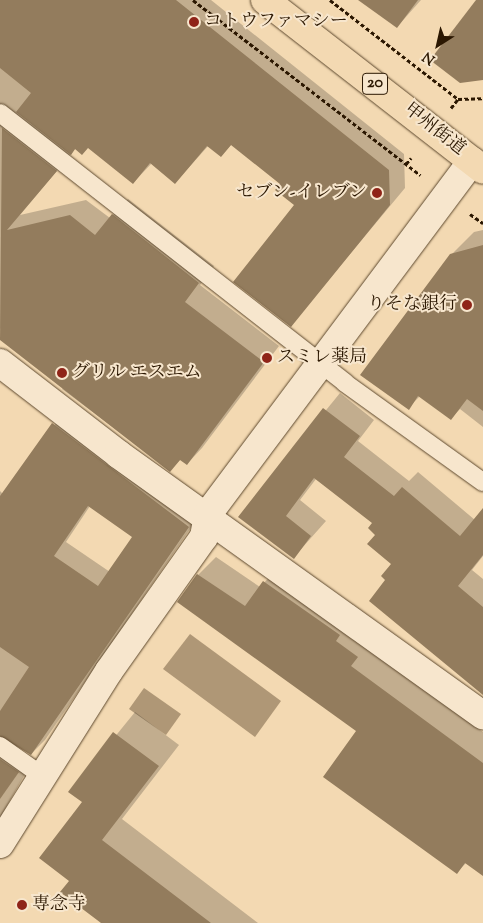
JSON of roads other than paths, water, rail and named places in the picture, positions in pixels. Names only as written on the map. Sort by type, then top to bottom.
[{"type":"highway","name":"甲州街道","points":[[265,0],[479,159]]},
{"type":"street","points":[[0,844],[42,775],[204,537],[208,514],[320,360],[479,159]]},
{"type":"street","points":[[0,363],[118,454],[208,514],[483,715]]},
{"type":"lane","points":[[0,113],[320,360],[345,383],[483,482]]},
{"type":"lane","points":[[0,746],[42,775]]},
{"type":"place","name":"コトウファマシー","points":[[194,22]]},
{"type":"place","name":"セブン-イレブン","points":[[377,193]]},
{"type":"place","name":"りそな銀行","points":[[467,305]]},
{"type":"place","name":"スミレ薬局","points":[[267,358]]},
{"type":"place","name":"グリル エスエム","points":[[62,373]]},
{"type":"place","name":"専念寺","points":[[22,905]]}]
